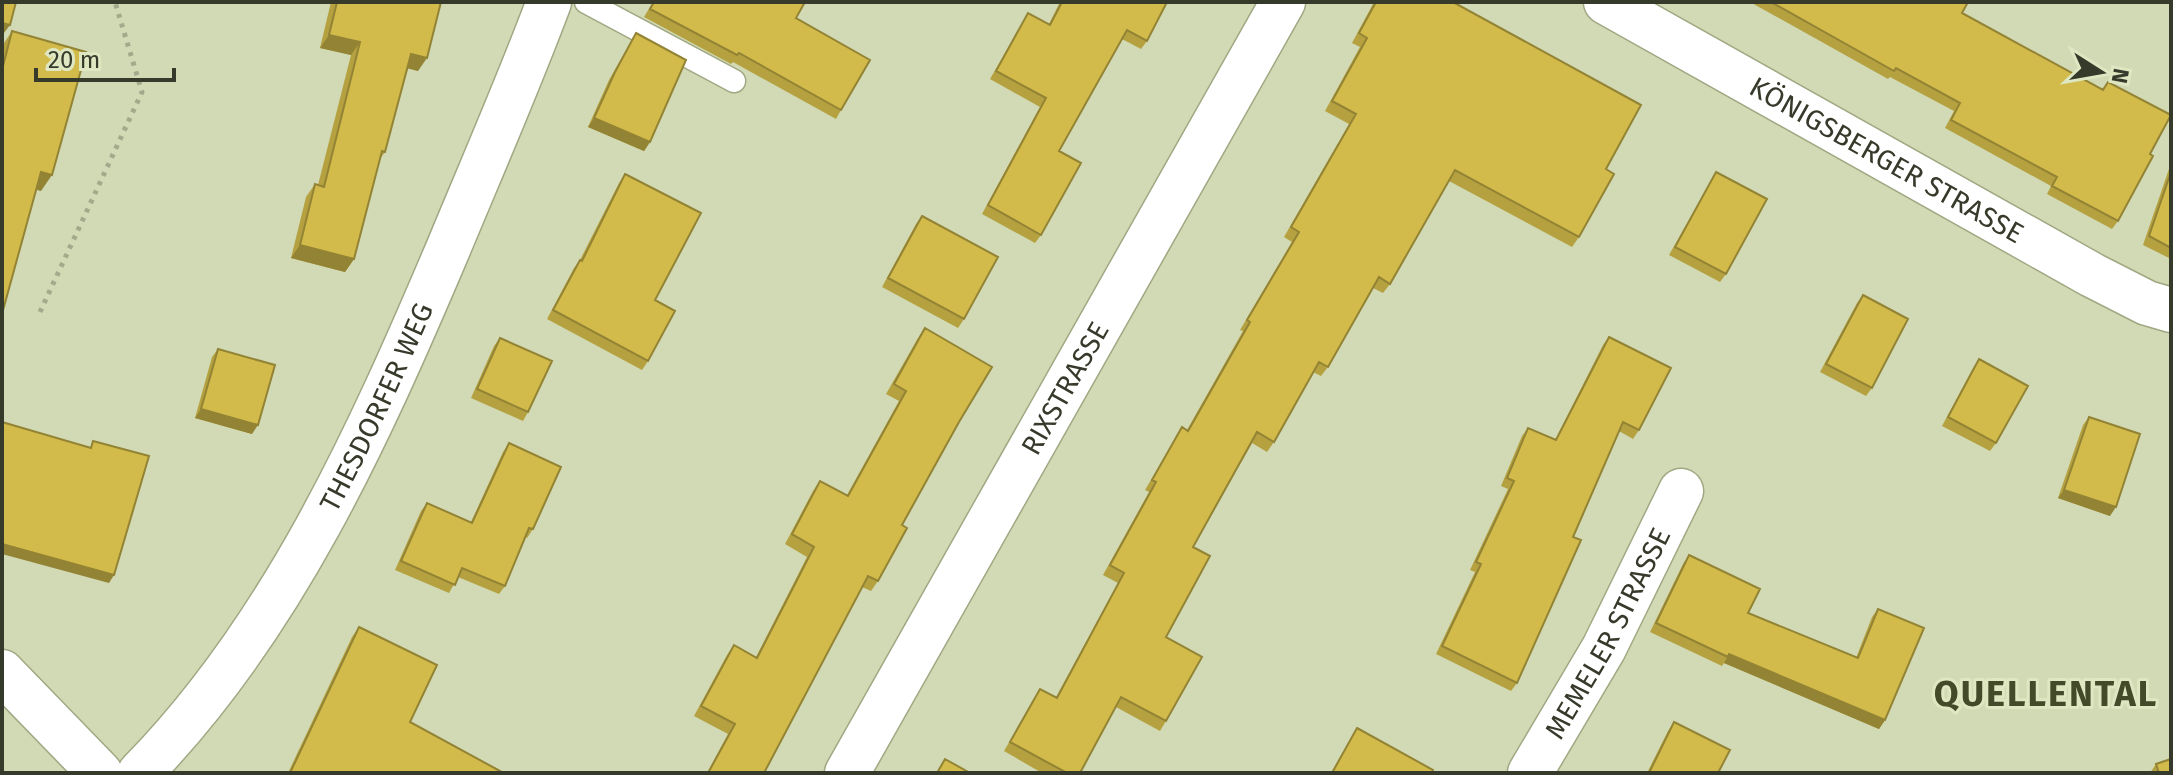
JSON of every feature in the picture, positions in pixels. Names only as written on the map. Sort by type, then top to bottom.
[{"type":"street","name":"THESDORFER WEG","points":[[140,773],[191,719],[306,551],[408,342],[549,2]]},
{"type":"street","name":"RIXSTRASSE","points":[[847,773],[1283,2]]},
{"type":"street","name":"KÖNIGSBERGER STRASSE","points":[[1606,2],[2092,275],[2147,303],[2171,310]]},
{"type":"street","name":"MEMELER STRASSE","points":[[1530,773],[1604,648],[1681,491]]},
{"type":"street","points":[[2,672],[100,773]]},
{"type":"lane","points":[[586,2],[734,81]]},
{"type":"path","points":[[40,312],[142,92],[115,2]]},
{"type":"building","points":[[2,2],[16,2],[10,25],[2,23]]},
{"type":"building","points":[[337,2],[441,2],[427,58],[411,54],[354,259],[300,245],[315,184],[324,187],[360,42],[329,35]]},
{"type":"building","points":[[654,2],[805,2],[796,18],[870,60],[841,110],[739,53],[737,55],[650,9]]},
{"type":"building","points":[[1062,2],[1167,2],[1147,41],[1127,30],[1059,151],[1081,163],[1041,235],[988,205],[1046,98],[996,71],[1028,13],[1050,25]]},
{"type":"building","points":[[1376,2],[1453,2],[1641,105],[1606,169],[1614,174],[1579,237],[1455,170],[1390,284],[1379,277],[1328,367],[1319,362],[1274,442],[1257,432],[1193,547],[1210,556],[1166,637],[1202,657],[1166,721],[1121,697],[1080,773],[1067,773],[1010,742],[1040,689],[1057,698],[1124,573],[1110,565],[1156,482],[1152,480],[1182,427],[1188,431],[1250,322],[1247,320],[1299,232],[1291,227],[1356,114],[1332,101],[1367,38],[1359,33]]},
{"type":"building","points":[[1771,2],[1968,2],[1962,13],[2103,90],[2108,82],[2171,115],[2118,221],[2052,186],[2057,177],[1951,120],[1960,103],[1896,68],[1894,71]]},
{"type":"building","points":[[12,31],[86,52],[52,175],[41,172],[2,314],[2,70]]},
{"type":"building","points":[[636,33],[686,60],[650,142],[594,118]]},
{"type":"building","points":[[1716,172],[1767,199],[1726,274],[1675,247]]},
{"type":"building","points":[[2171,172],[2171,248],[2149,236]]},
{"type":"building","points":[[625,174],[701,213],[655,300],[675,311],[648,361],[553,310],[582,261]]},
{"type":"building","points":[[922,216],[998,257],[964,319],[888,278]]},
{"type":"building","points":[[1863,295],[1908,319],[1872,388],[1826,364]]},
{"type":"building","points":[[925,328],[992,367],[902,525],[907,528],[878,581],[868,576],[764,773],[708,773],[735,724],[701,706],[734,645],[757,658],[814,547],[792,534],[820,481],[848,496],[906,391],[894,384]]},
{"type":"building","points":[[1609,337],[1671,368],[1639,430],[1623,422],[1573,537],[1581,540],[1517,683],[1442,646],[1481,564],[1476,562],[1514,481],[1507,478],[1528,428],[1556,440]]},
{"type":"building","points":[[500,338],[552,361],[528,412],[477,389]]},
{"type":"building","points":[[218,349],[275,365],[258,425],[201,409]]},
{"type":"building","points":[[1979,359],[2028,386],[1996,443],[1948,417]]},
{"type":"building","points":[[2089,417],[2140,434],[2116,507],[2064,490]]},
{"type":"building","points":[[2,422],[91,448],[93,441],[149,456],[114,575],[2,544]]},
{"type":"building","points":[[509,443],[561,467],[533,529],[529,528],[505,586],[462,568],[455,585],[401,561],[427,503],[472,523]]},
{"type":"building","points":[[1689,555],[1760,589],[1748,613],[1858,658],[1878,609],[1924,628],[1885,720],[1729,654],[1728,657],[1656,623]]},
{"type":"building","points":[[359,627],[437,665],[410,722],[499,773],[290,773]]},
{"type":"building","points":[[1674,722],[1730,750],[1718,773],[1649,773]]},
{"type":"building","points":[[1357,728],[1433,770],[1432,773],[1332,773]]},
{"type":"building","points":[[945,759],[970,773],[937,773]]},
{"type":"building","points":[[2171,759],[2171,773],[2159,773],[2156,764]]},
{"type":"district","name":"QUELLENTAL","points":[[2046,693]]}]
